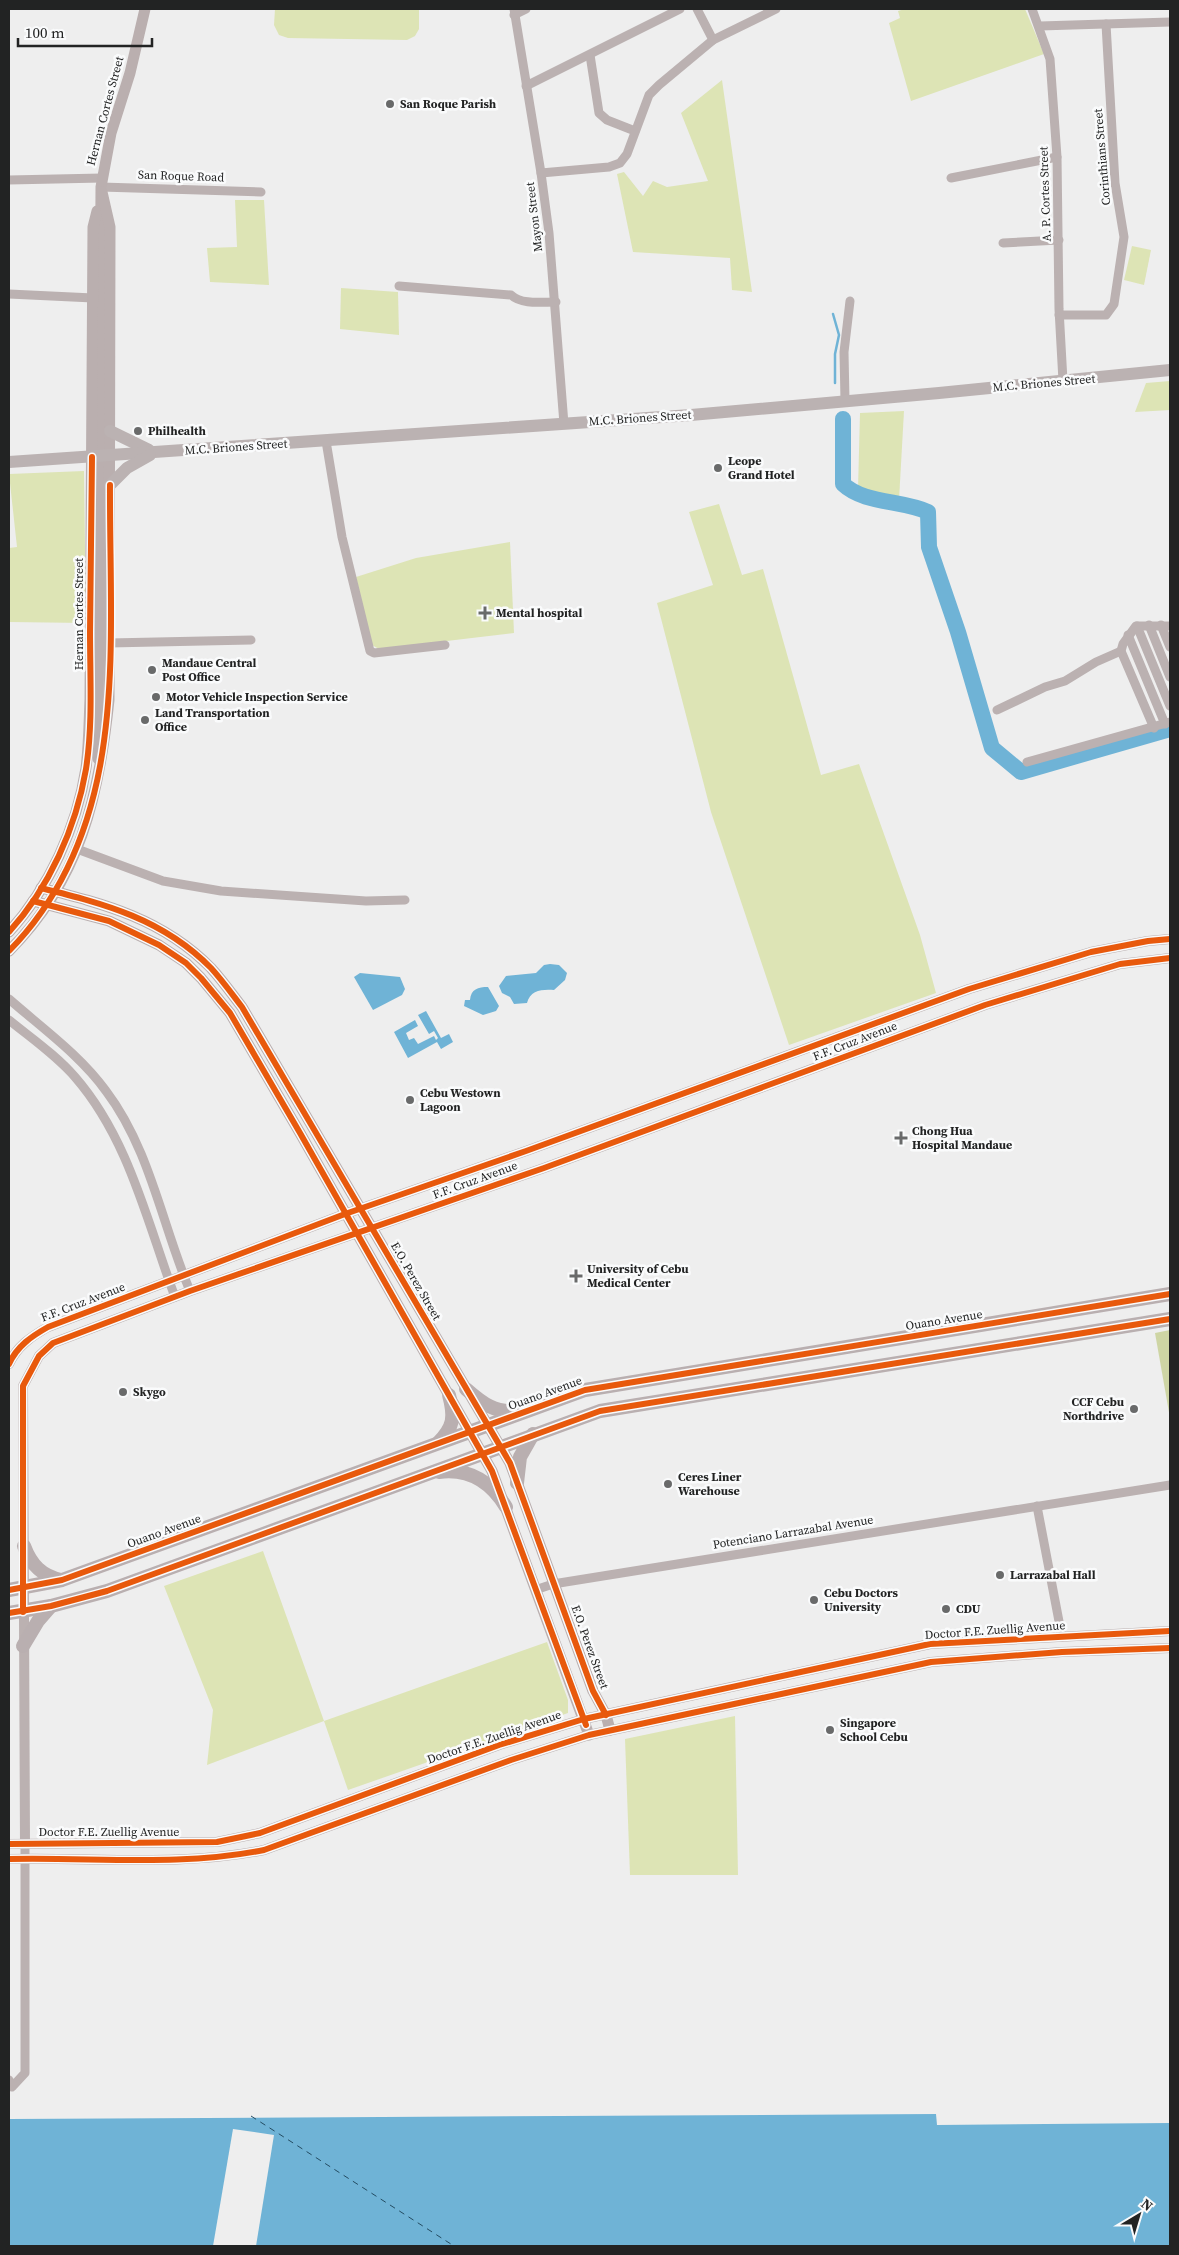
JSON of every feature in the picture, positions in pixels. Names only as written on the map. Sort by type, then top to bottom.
[{"type":"highway","name":"Ouano Avenue","points":[[9,1590],[62,1580],[585,1390],[1170,1294]]},
{"type":"highway","points":[[9,1612],[23,1612],[106,1592],[500,1446],[600,1411],[1170,1319]]},
{"type":"highway","points":[[814,1353],[820,1375]]},
{"type":"highway","points":[[466,1388],[485,1405],[497,1410],[511,1411],[536,1408]]},
{"type":"highway","points":[[436,1444],[453,1423],[454,1415],[449,1395]]},
{"type":"highway","points":[[518,1483],[520,1457],[533,1434]]},
{"type":"highway","points":[[424,1474],[450,1471],[472,1475],[491,1487],[506,1507]]},
{"type":"highway","points":[[24,1546],[28,1556],[38,1569],[51,1578],[62,1580]]},
{"type":"highway","points":[[23,1646],[38,1621],[51,1606]]},
{"type":"main road","name":"Hernan Cortes Street","points":[[86,770],[90,699],[93,227],[112,133],[130,73],[145,9]]},
{"type":"main road","name":"Hernan Cortes Street","points":[[100,773],[97,742],[100,699],[102,186]]},
{"type":"main road","name":"Hernan Cortes Street","points":[[9,951],[56,891],[76,850],[90,815],[100,773],[109,700],[110,227],[102,186]]},
{"type":"main road","name":"M.C. Briones Street","points":[[9,462],[564,424],[845,401],[1170,370]]},
{"type":"main road","points":[[110,431],[154,452]]},
{"type":"main road","points":[[110,485],[127,468],[154,452]]},
{"type":"main road","name":"Hernan Cortes Street","points":[[9,932],[41,888],[68,835],[86,770],[97,742]]},
{"type":"main road","name":"E.O. Perez Street","points":[[41,888],[112,906],[139,917],[166,932],[194,952],[212,969],[242,1007],[510,1463],[593,1691],[606,1715],[610,1730]]},
{"type":"main road","points":[[33,901],[109,921],[159,945],[186,963],[216,994],[248,1043],[492,1471],[538,1589],[590,1735]]},
{"type":"main road","points":[[248,1043],[259,1036]]},
{"type":"street","points":[[514,12],[526,9]]},
{"type":"street","points":[[526,86],[680,9]]},
{"type":"street","points":[[697,9],[713,40]]},
{"type":"street","points":[[541,173],[609,167],[620,163],[627,154],[650,95],[713,40],[776,9]]},
{"type":"street","name":"A. P. Cortes Street","points":[[1032,9],[1040,26],[1050,60],[1057,158],[1059,315],[1063,381]]},
{"type":"street","name":"Mayon Street","points":[[514,12],[541,173],[556,302],[564,424]]},
{"type":"street","points":[[1040,26],[1170,22]]},
{"type":"street","name":"Corinthians Street","points":[[1059,315],[1106,315],[1114,304],[1119,280],[1124,237],[1115,183],[1106,24]]},
{"type":"street","points":[[590,55],[599,113],[607,120],[635,131]]},
{"type":"street","points":[[951,178],[1057,158]]},
{"type":"street","name":"San Roque Road","points":[[9,180],[102,186],[261,192]]},
{"type":"street","points":[[1003,243],[1059,240]]},
{"type":"street","points":[[399,286],[511,295],[516,300],[525,302],[556,302]]},
{"type":"street","points":[[9,294],[93,298]]},
{"type":"street","points":[[845,401],[844,352],[850,301]]},
{"type":"street","points":[[326,441],[342,537],[370,650],[374,653],[445,645]]},
{"type":"street","points":[[1140,691],[1170,676],[1149,625]]},
{"type":"street","points":[[997,710],[1045,687],[1065,681],[1096,662],[1121,652],[1128,635],[1137,626],[1166,625],[1170,647]]},
{"type":"street","points":[[1137,626],[1170,706]]},
{"type":"street","points":[[1027,762],[1168,723],[1149,686],[1128,635]]},
{"type":"street","points":[[109,643],[251,640]]},
{"type":"street","points":[[1121,652],[1140,691],[1154,728]]},
{"type":"street","points":[[76,850],[163,881],[221,891],[366,901],[405,900]]},
{"type":"street","name":"F.F. Cruz Avenue","points":[[9,1364],[12,1356],[27,1339],[48,1327],[345,1214],[969,989],[1091,952],[1148,941],[1170,939]]},
{"type":"street","name":"F.F. Cruz Avenue","points":[[9,2080],[12,2087],[25,2073],[23,1386],[39,1356],[53,1343],[190,1291],[374,1229],[985,1005],[1120,964],[1170,958]]},
{"type":"street","points":[[9,999],[73,1055],[106,1090],[116,1105],[136,1142],[190,1291]]},
{"type":"street","points":[[9,1020],[75,1077],[107,1121],[122,1148],[175,1298]]},
{"type":"street","name":"Potenciano Larrazabal Avenue","points":[[538,1589],[553,1584],[1170,1485]]},
{"type":"street","points":[[1037,1506],[1062,1637]]},
{"type":"street","name":"Doctor F.E. Zuellig Avenue","points":[[9,1844],[171,1844],[232,1840],[260,1833],[499,1745],[584,1719],[930,1644],[1170,1631]]},
{"type":"street","points":[[9,1859],[144,1861],[211,1859],[264,1850],[512,1760],[610,1730],[931,1662],[1062,1652],[1170,1648]]},
{"type":"green space","points":[[275,9],[419,9],[419,29],[415,36],[407,40],[288,38],[279,35],[274,25]]},
{"type":"green space","points":[[905,9],[1025,9],[1044,54],[911,101],[889,23],[900,18],[898,11]]},
{"type":"green space","points":[[722,80],[752,292],[732,290],[730,258],[633,252],[617,174],[624,172],[643,196],[653,181],[667,187],[708,181],[681,113]]},
{"type":"green space","points":[[235,200],[264,200],[269,285],[210,282],[207,248],[237,247]]},
{"type":"green space","points":[[1132,246],[1151,250],[1144,285],[1124,280]]},
{"type":"green space","points":[[341,288],[398,292],[399,335],[340,329]]},
{"type":"green space","points":[[1170,381],[1170,410],[1135,412],[1146,383]]},
{"type":"green space","points":[[904,411],[899,500],[858,489],[860,413]]},
{"type":"green space","points":[[84,471],[86,623],[9,622],[9,548],[17,547],[9,474]]},
{"type":"green space","points":[[719,504],[742,575],[763,569],[821,775],[859,764],[920,935],[936,993],[789,1045],[711,812],[657,603],[713,585],[689,512]]},
{"type":"green space","points":[[510,542],[514,633],[379,649],[372,645],[356,577],[416,558]]},
{"type":"green space","points":[[1170,1330],[1170,1418],[1155,1333]]},
{"type":"green space","points":[[263,1551],[324,1721],[207,1765],[213,1710],[164,1586]]},
{"type":"green space","points":[[547,1642],[568,1700],[568,1713],[348,1790],[324,1721]]},
{"type":"green space","points":[[735,1716],[738,1875],[630,1875],[625,1739]]},
{"type":"water","points":[[544,965],[559,965],[567,973],[565,980],[554,990],[537,991],[531,995],[527,1003],[514,1004],[510,997],[502,993],[499,986],[506,976],[536,973]]},
{"type":"water","points":[[360,973],[400,977],[405,989],[402,995],[373,1010],[354,977]]},
{"type":"water","points":[[488,987],[499,1006],[496,1011],[483,1015],[464,1006],[465,1000],[470,1000],[473,991],[478,988]]},
{"type":"water","points":[[426,1011],[441,1038],[449,1034],[453,1042],[441,1049],[437,1042],[408,1058],[394,1032],[415,1020],[418,1026],[406,1033],[409,1040],[414,1038],[418,1044],[434,1036],[436,1040],[438,1038],[434,1031],[429,1034],[418,1015]]},
{"type":"water","points":[[936,2114],[937,2125],[1170,2123],[1170,2246],[9,2246],[9,2119]]},
{"type":"pier","points":[[233,2129],[274,2135],[256,2246],[213,2246]]},
{"type":"waterway","points":[[833,314],[839,335],[835,354],[835,383]]},
{"type":"waterway","points":[[843,419],[843,484],[861,495],[907,505],[928,512],[929,547],[958,632],[992,748],[1021,772],[1170,729]]},
{"type":"ferry route","points":[[251,2116],[454,2246]]},
{"type":"cycle path","points":[[9,932],[36,896],[59,856],[75,813],[86,769],[91,683],[92,457]]},
{"type":"cycle path","points":[[9,951],[49,902],[77,848],[95,791],[105,731],[110,670],[110,485]]},
{"type":"cycle path","points":[[41,888],[110,907],[153,925],[193,951],[211,968],[242,1007],[510,1463],[593,1691],[606,1715]]},
{"type":"cycle path","points":[[33,901],[109,921],[159,945],[186,963],[230,1013],[492,1471],[586,1725]]},
{"type":"cycle path","points":[[9,1364],[16,1352],[26,1342],[48,1327],[345,1214],[526,1151],[969,989],[1091,952],[1148,941],[1170,939]]},
{"type":"cycle path","points":[[23,1612],[23,1386],[39,1356],[53,1343],[190,1291],[544,1168],[985,1005],[1120,964],[1170,958]]},
{"type":"cycle path","points":[[9,1590],[62,1580],[585,1390],[1170,1294]]},
{"type":"cycle path","points":[[9,1613],[51,1606],[107,1591],[600,1411],[1170,1319]]},
{"type":"cycle path","points":[[9,1844],[217,1842],[260,1833],[499,1745],[584,1719],[930,1644],[1170,1631]]},
{"type":"cycle path","points":[[9,1859],[169,1860],[232,1855],[264,1850],[511,1760],[589,1735],[931,1662],[1062,1652],[1170,1648]]},
{"type":"place","name":"San Roque Parish","points":[[390,104]]},
{"type":"place","name":"Philhealth","points":[[138,431]]},
{"type":"place","name":"Leope Grand Hotel","points":[[718,468]]},
{"type":"place","name":"Mental hospital","points":[[485,613]]},
{"type":"place","name":"Mandaue Central Post Office","points":[[152,670]]},
{"type":"place","name":"Motor Vehicle Inspection Service","points":[[156,697]]},
{"type":"place","name":"Land Transportation Office","points":[[145,720]]},
{"type":"place","name":"Cebu Westown Lagoon","points":[[410,1100]]},
{"type":"place","name":"Chong Hua Hospital Mandaue","points":[[901,1138]]},
{"type":"place","name":"University of Cebu Medical Center","points":[[576,1276]]},
{"type":"place","name":"Skygo","points":[[123,1392]]},
{"type":"place","name":"CCF Cebu Northdrive","points":[[1134,1409]]},
{"type":"place","name":"Ceres Liner Warehouse","points":[[668,1484]]},
{"type":"place","name":"Larrazabal Hall","points":[[1000,1575]]},
{"type":"place","name":"Cebu Doctors University","points":[[814,1600]]},
{"type":"place","name":"CDU","points":[[946,1609]]},
{"type":"place","name":"Singapore School Cebu","points":[[830,1730]]}]
